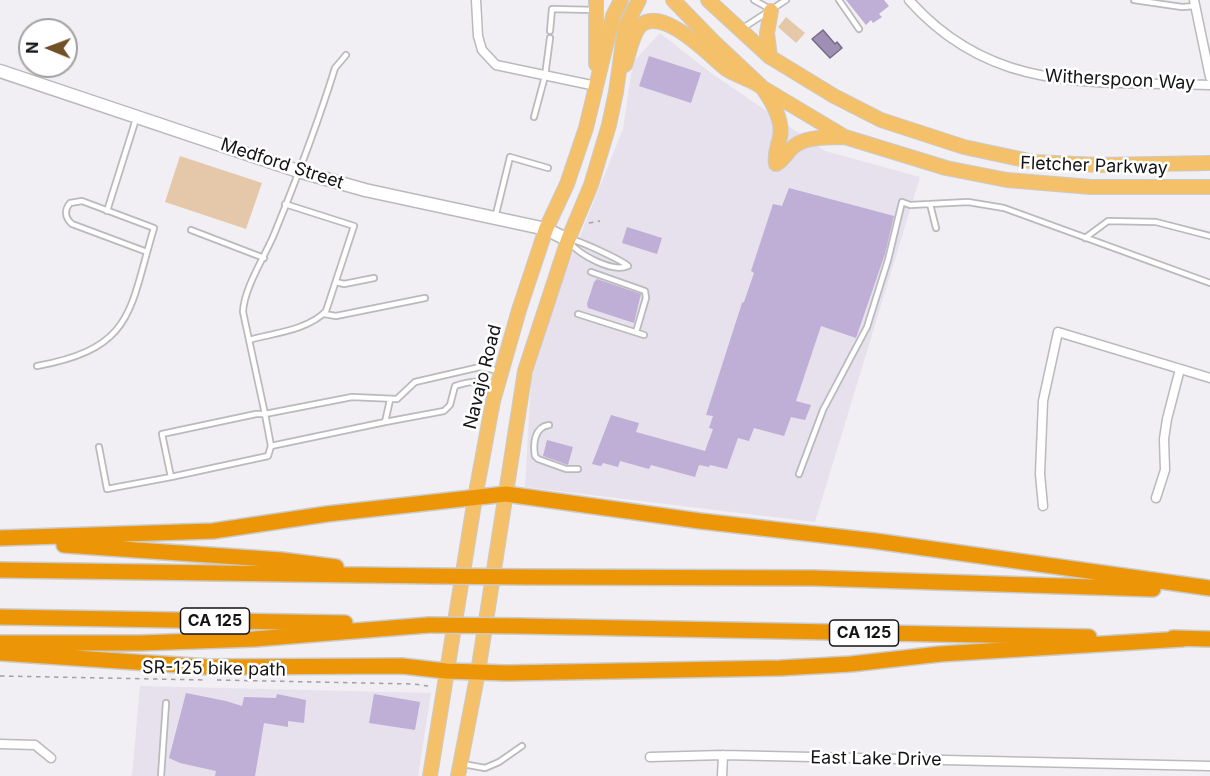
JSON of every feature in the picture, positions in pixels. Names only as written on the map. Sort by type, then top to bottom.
[{"type":"highway","points":[[0,538],[213,531],[327,514],[506,494],[700,522],[875,541],[1210,589]]},
{"type":"highway","points":[[0,543],[105,547],[281,560],[398,576]]},
{"type":"highway","points":[[0,570],[398,576],[813,578],[1210,589]]},
{"type":"highway","name":"CA 125","points":[[0,617],[1210,639]]},
{"type":"highway","points":[[0,643],[140,643],[254,639],[429,625]]},
{"type":"highway","points":[[0,653],[209,667],[402,666],[478,672],[780,668],[851,664],[940,654],[1183,639]]},
{"type":"main road","name":"Navajo Road","points":[[430,776],[475,498],[500,378],[546,229],[567,184],[585,128],[613,15],[621,0]]},
{"type":"main road","points":[[459,770],[478,672],[525,371],[568,240],[591,185],[609,125],[625,27],[639,0]]},
{"type":"main road","name":"Fletcher Parkway","points":[[673,0],[763,88],[845,137],[946,168],[1007,180],[1091,187],[1210,187]]},
{"type":"main road","name":"Fletcher Parkway","points":[[708,0],[770,57],[834,96],[881,120],[964,147],[1034,162],[1099,165],[1210,163]]},
{"type":"main road","points":[[595,5],[596,86]]},
{"type":"main road","points":[[770,57],[767,33],[771,11]]},
{"type":"main road","points":[[616,92],[636,33],[640,26],[654,21],[668,25],[688,36],[727,70],[763,88],[780,124],[781,131],[775,152],[776,164],[802,142],[845,137]]},
{"type":"street","points":[[476,0],[478,36],[482,50],[496,65],[596,86]]},
{"type":"street","name":"Witherspoon Way","points":[[909,0],[937,27],[964,46],[995,62],[1027,74],[1067,80],[1210,85]]},
{"type":"street","points":[[1195,3],[1210,77]]},
{"type":"street","name":"Medford Street","points":[[0,71],[298,171],[365,190],[546,229],[568,240]]},
{"type":"street","points":[[1043,506],[1040,474],[1042,401],[1058,332],[1210,378]]},
{"type":"street","points":[[1156,498],[1165,470],[1165,429],[1180,369]]},
{"type":"street","points":[[0,744],[35,745],[51,758]]},
{"type":"street","points":[[722,776],[723,755]]},
{"type":"street","name":"East Lake Drive","points":[[650,757],[723,755],[1210,766]]},
{"type":"lane","points":[[754,0],[769,6],[771,11]]},
{"type":"lane","points":[[741,30],[786,0]]},
{"type":"lane","points":[[839,0],[859,29]]},
{"type":"lane","points":[[1134,0],[1182,7],[1195,3]]},
{"type":"lane","points":[[550,31],[552,9],[595,5]]},
{"type":"lane","points":[[534,117],[545,76],[550,38]]},
{"type":"lane","points":[[99,447],[107,489],[268,456],[271,446],[243,308],[298,171],[334,68],[346,55]]},
{"type":"lane","points":[[107,211],[137,116]]},
{"type":"lane","points":[[495,218],[510,157],[548,168]]},
{"type":"lane","points":[[37,366],[80,355],[100,345],[113,335],[131,306],[147,252],[154,228],[76,201],[70,203],[66,213],[67,220],[72,224],[147,252]]},
{"type":"lane","points":[[799,474],[823,410],[867,327],[888,260],[902,202],[910,205],[968,202],[1004,208],[1210,283]]},
{"type":"lane","points":[[249,340],[306,325],[324,314],[354,226],[285,204]]},
{"type":"lane","points":[[930,204],[936,228]]},
{"type":"lane","points":[[1085,238],[1108,221],[1156,222],[1210,236]]},
{"type":"lane","points":[[191,230],[264,258]]},
{"type":"lane","points":[[568,240],[581,241],[606,255],[621,260],[628,266],[619,268],[595,260],[577,250],[568,240]]},
{"type":"lane","points":[[591,272],[645,291],[646,298],[636,332]]},
{"type":"lane","points":[[336,282],[345,284],[374,278]]},
{"type":"lane","points":[[324,314],[336,316],[425,298]]},
{"type":"lane","points":[[578,314],[644,335]]},
{"type":"lane","points":[[171,477],[162,434],[352,398],[390,400],[401,397],[415,382],[480,367],[500,378]]},
{"type":"lane","points":[[271,446],[444,411],[450,405],[455,387],[460,384],[500,378]]},
{"type":"lane","points":[[385,422],[390,400]]},
{"type":"lane","points":[[549,425],[542,426],[537,431],[535,456],[566,469],[578,470]]},
{"type":"lane","points":[[161,776],[166,703]]},
{"type":"lane","points":[[459,770],[485,768],[500,762],[522,746]]},
{"type":"path","points":[[588,223],[600,221]]},
{"type":"path","name":"SR-125 bike path","points":[[0,676],[429,686]]},
{"type":"shaded area","points":[[786,17],[805,33],[796,43],[778,27]]},
{"type":"shaded area","points":[[823,30],[835,44],[837,42],[842,48],[830,58],[812,39]]},
{"type":"shaded area","points":[[660,33],[711,73],[825,151],[920,177],[815,522],[525,487],[531,381],[557,293],[623,129],[633,62]]},
{"type":"shaded area","points":[[180,156],[262,183],[246,229],[165,202]]},
{"type":"shaded area","points":[[140,686],[431,693],[418,776],[132,776]]},
{"type":"building","points":[[846,0],[884,0],[889,6],[879,14],[882,17],[873,23],[871,20],[866,25]]},
{"type":"building","points":[[649,56],[701,73],[691,103],[639,86]]},
{"type":"building","points":[[789,188],[894,216],[885,254],[856,338],[821,326],[796,401],[811,405],[805,420],[791,417],[784,436],[754,428],[749,441],[738,438],[727,469],[699,465],[695,477],[651,465],[649,469],[620,461],[618,467],[603,463],[601,466],[592,464],[611,415],[639,423],[636,432],[705,451],[713,429],[709,428],[713,416],[706,415],[754,273],[751,271],[773,204],[782,206]]},
{"type":"building","points":[[627,227],[662,238],[657,254],[622,243]]},
{"type":"building","points":[[597,279],[641,294],[634,323],[588,308],[587,304]]},
{"type":"building","points":[[547,440],[573,447],[568,465],[543,456]]},
{"type":"building","points":[[186,693],[242,706],[244,697],[276,698],[277,694],[306,700],[304,723],[288,721],[288,727],[264,723],[255,776],[215,776],[216,771],[180,763],[169,758]]},
{"type":"building","points":[[374,694],[420,702],[415,730],[369,723]]}]
